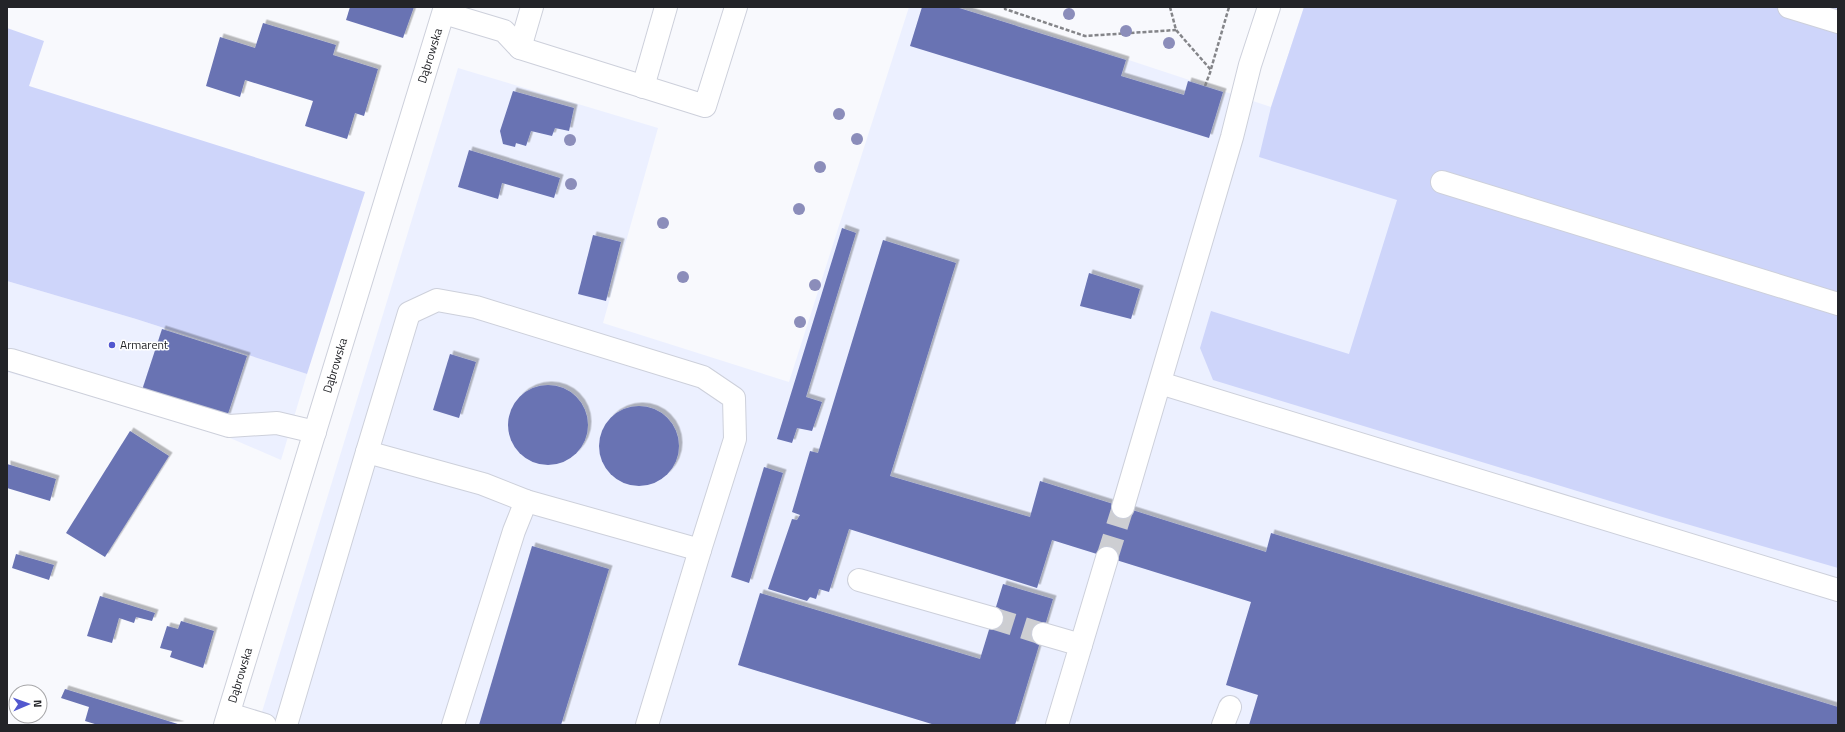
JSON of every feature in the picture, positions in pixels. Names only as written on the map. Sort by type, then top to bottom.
[{"type":"street","points":[[520,48],[532,7]]},
{"type":"street","points":[[643,86],[666,7]]},
{"type":"street","points":[[444,10],[504,31],[520,48],[705,106],[736,7]]},
{"type":"street","points":[[1123,507],[1232,137],[1250,65],[1269,7]]},
{"type":"street","points":[[1789,7],[1838,22]]},
{"type":"street","name":"Dąbrowska","points":[[227,720],[444,10]]},
{"type":"street","points":[[1442,182],[1838,304]]},
{"type":"street","points":[[286,725],[410,313],[437,300],[476,307],[703,377],[734,398],[735,438],[646,725]]},
{"type":"street","points":[[11,360],[229,426],[278,423],[316,432]]},
{"type":"street","points":[[1160,383],[1838,590]]},
{"type":"street","points":[[367,452],[483,484],[526,501],[700,550]]},
{"type":"street","points":[[453,725],[514,530],[526,501]]},
{"type":"street","points":[[1057,725],[1107,558]]},
{"type":"street","points":[[859,580],[992,618]]},
{"type":"street","points":[[1043,634],[1081,645]]},
{"type":"street","points":[[227,720],[265,725]]},
{"type":"path","points":[[1005,7],[1005,9],[1085,36],[1176,30]]},
{"type":"path","points":[[1170,7],[1176,30],[1211,70]]},
{"type":"path","points":[[1205,86],[1229,7]]},
{"type":"shaded area","points":[[909,7],[968,7],[1271,107],[1304,7],[1838,7],[1838,725],[258,725],[458,68],[658,128],[603,323],[789,382]]},
{"type":"shaded area","points":[[1304,7],[1838,7],[1838,568],[1659,516],[1213,380],[1200,348],[1211,311],[1349,354],[1397,200],[1259,157],[1271,107]]},
{"type":"shaded area","points":[[7,28],[44,41],[29,86],[365,192],[307,374],[136,319],[7,281]]},
{"type":"shaded area","name":"Armarent","points":[[7,281],[136,319],[307,374],[281,460],[214,431],[7,372]]},
{"type":"building","points":[[350,7],[414,7],[403,38],[346,20]]},
{"type":"building","points":[[922,7],[956,7],[1126,60],[1121,76],[1184,95],[1188,81],[1223,92],[1209,138],[910,46]]},
{"type":"building","points":[[263,23],[336,45],[333,55],[378,69],[364,116],[355,113],[347,139],[305,126],[313,101],[245,80],[240,97],[206,86],[220,37],[255,48]]},
{"type":"building","points":[[513,91],[574,108],[569,131],[555,128],[552,136],[531,131],[526,146],[516,143],[515,147],[503,144],[500,131]]},
{"type":"building","points":[[469,150],[560,178],[554,198],[502,183],[498,199],[458,187]]},
{"type":"building","points":[[842,228],[856,233],[806,397],[822,402],[812,431],[797,428],[792,443],[777,439]]},
{"type":"building","points":[[593,235],[621,242],[606,301],[578,294]]},
{"type":"building","points":[[883,240],[956,263],[890,476],[1030,517],[1040,481],[1266,552],[1271,533],[1838,707],[1838,725],[1249,725],[1258,695],[1226,685],[1251,602],[1052,540],[1037,588],[849,529],[829,592],[819,589],[816,599],[810,597],[807,601],[768,589],[792,519],[797,520],[800,515],[792,512],[810,451],[818,453]]},
{"type":"building","points":[[1089,273],[1140,289],[1131,319],[1080,306]]},
{"type":"building","points":[[162,329],[247,356],[227,417],[142,390]]},
{"type":"building","points":[[450,354],[476,362],[459,418],[433,410]]},
{"type":"building","points":[[548,385],[563,388],[576,397],[585,410],[588,425],[585,440],[576,453],[563,462],[548,465],[533,462],[520,453],[511,440],[508,425],[511,410],[520,397],[533,388]]},
{"type":"building","points":[[639,406],[654,409],[667,418],[676,431],[679,446],[676,461],[667,474],[654,483],[639,486],[624,483],[611,474],[602,461],[599,446],[602,431],[611,418],[624,409]]},
{"type":"building","points":[[130,431],[169,456],[105,557],[66,533]]},
{"type":"building","points":[[7,464],[56,479],[50,501],[7,488]]},
{"type":"building","points":[[764,467],[783,473],[749,583],[731,577]]},
{"type":"building","points":[[532,546],[609,569],[561,725],[479,725]]},
{"type":"building","points":[[16,554],[54,565],[49,580],[12,568]]},
{"type":"building","points":[[1003,584],[1053,599],[1015,725],[935,725],[738,665],[760,593],[980,659]]},
{"type":"building","points":[[100,596],[155,613],[152,621],[136,617],[134,623],[119,618],[112,643],[87,636]]},
{"type":"building","points":[[181,621],[214,631],[203,668],[170,657],[172,651],[160,648],[167,626],[178,629]]},
{"type":"building","points":[[65,689],[181,725],[98,725],[85,721],[89,707],[61,698]]},
{"type":"tunnel","points":[[1107,558],[1123,507]]},
{"type":"tunnel","points":[[992,618],[1043,634]]},
{"type":"place","name":"Armarent","points":[[112,345]]}]
